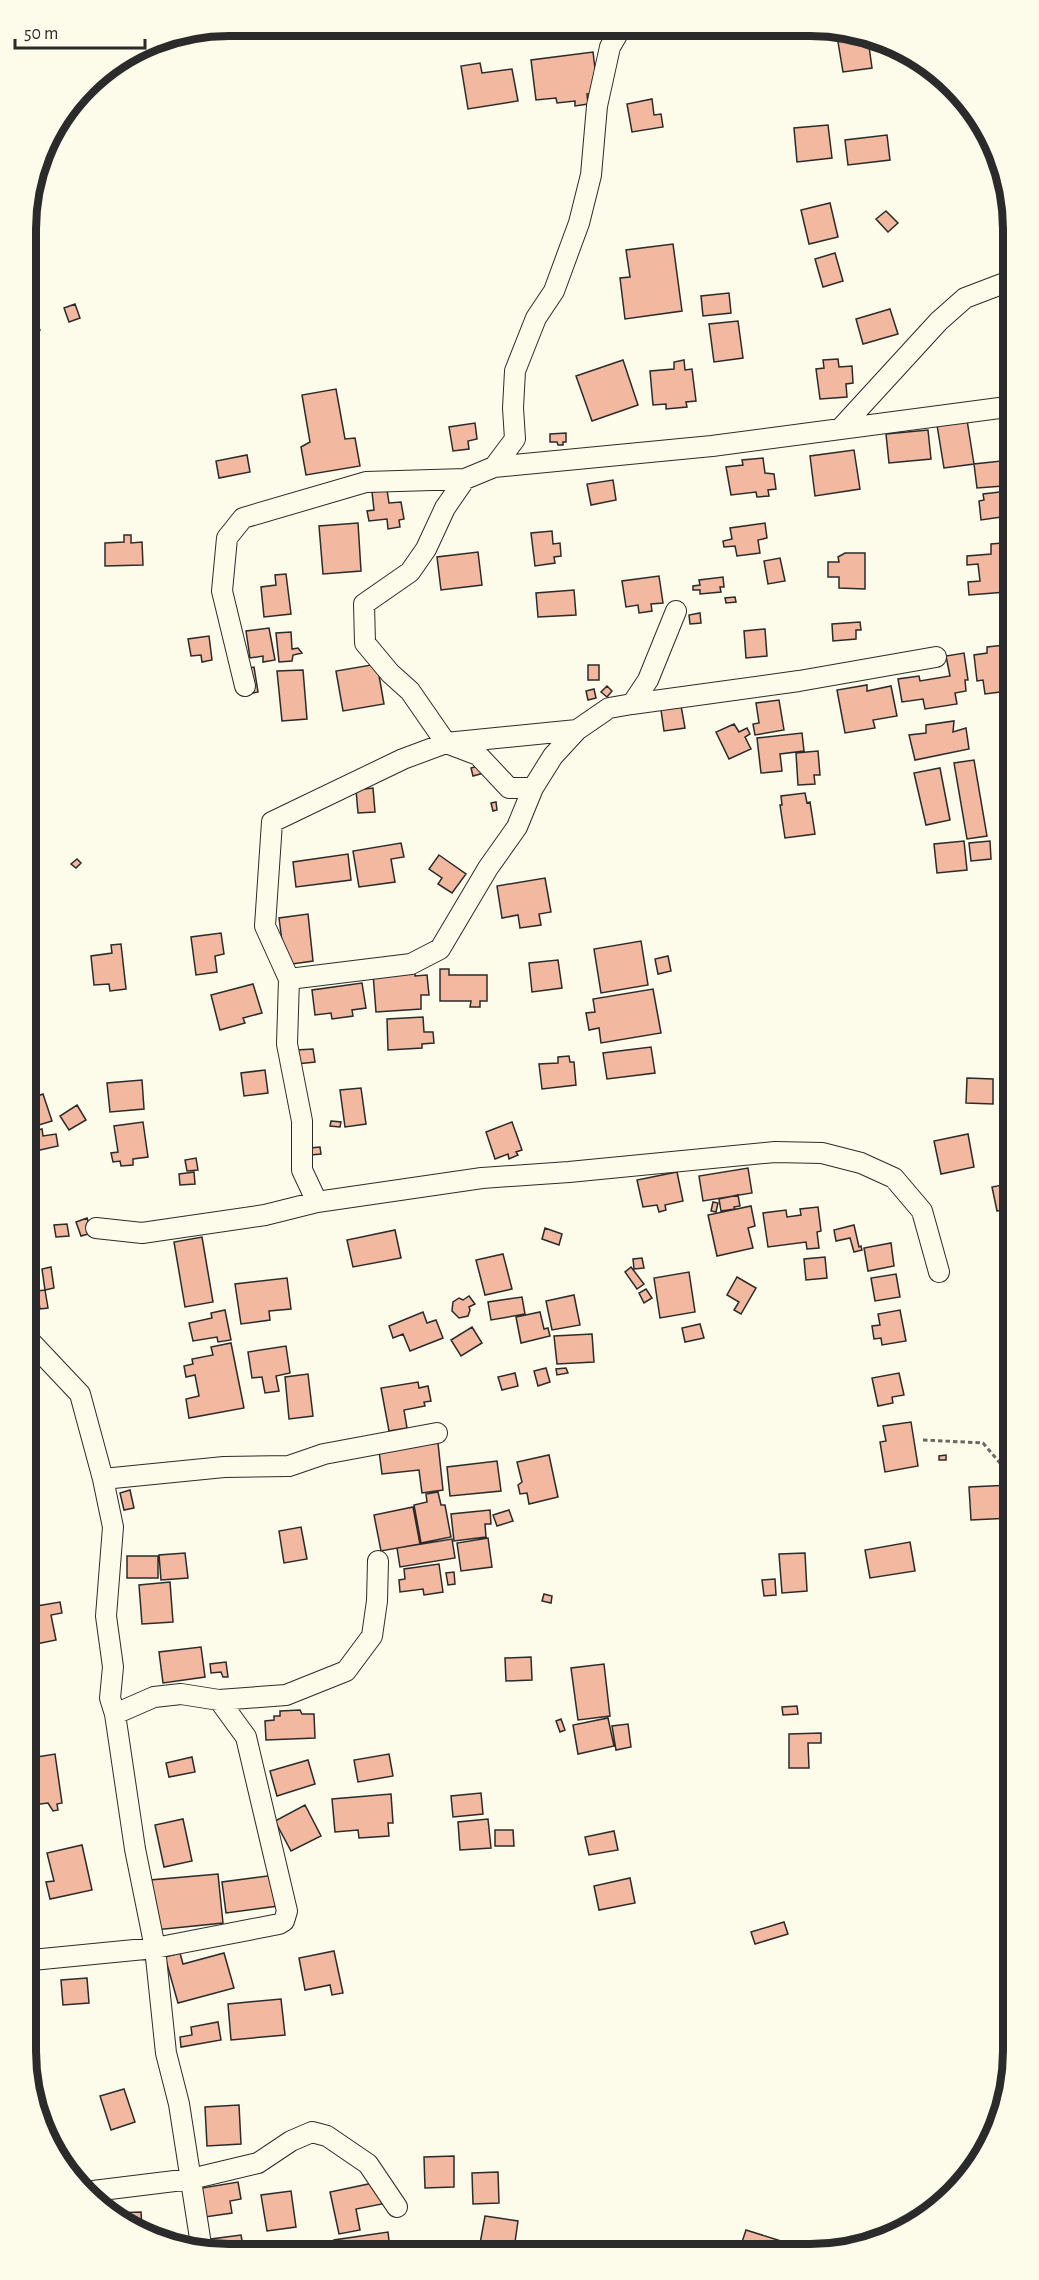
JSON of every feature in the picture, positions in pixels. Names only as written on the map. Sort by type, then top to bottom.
[{"type":"street","points":[[494,467],[515,439],[513,408],[515,371],[536,318],[554,291],[579,223],[591,175],[597,106],[610,48],[617,36]]},
{"type":"street","points":[[840,429],[939,321],[964,298],[1003,283]]},
{"type":"street","points":[[245,687],[222,591],[227,538],[243,518],[366,482],[465,479],[494,467],[712,446],[1003,408]]},
{"type":"street","points":[[465,479],[445,508],[426,549],[410,572],[364,604],[365,643],[390,674],[410,691],[446,742],[478,755],[509,788],[533,788]]},
{"type":"street","points":[[632,704],[648,680],[676,610]]},
{"type":"street","points":[[289,979],[411,964],[440,949],[488,868],[517,827],[533,788],[554,756],[577,730],[609,708],[799,681],[936,657]]},
{"type":"street","points":[[317,1202],[302,1170],[302,1121],[287,1044],[289,979],[265,926],[272,822],[403,759],[446,742],[577,730]]},
{"type":"street","points":[[96,1228],[142,1233],[265,1215],[317,1202],[482,1178],[775,1152],[822,1153],[861,1163],[894,1178],[922,1211],[939,1272]]},
{"type":"street","points":[[36,1347],[80,1394],[103,1479],[113,1527],[106,1616],[113,1667],[110,1698],[115,1714],[135,1849],[155,1948],[166,2053],[179,2104],[201,2241]]},
{"type":"street","points":[[103,1479],[224,1467],[289,1466],[324,1454],[437,1433]]},
{"type":"street","points":[[115,1714],[154,1696],[181,1694],[219,1700],[286,1695],[346,1671],[372,1636],[377,1601],[378,1561]]},
{"type":"street","points":[[36,1960],[155,1948],[279,1924],[284,1921],[287,1911],[246,1737],[219,1700]]},
{"type":"street","points":[[97,2191],[191,2179],[258,2163],[291,2141],[312,2132],[327,2136],[368,2164],[397,2207]]},
{"type":"path","points":[[923,1440],[983,1443],[1003,1467]]},
{"type":"building","points":[[837,38],[869,45],[872,68],[843,72]]},
{"type":"building","points":[[593,52],[598,93],[587,94],[588,104],[575,106],[575,101],[557,103],[556,98],[536,100],[531,60]]},
{"type":"building","points":[[480,63],[482,73],[512,69],[518,101],[468,109],[461,66]]},
{"type":"building","points":[[652,99],[654,115],[661,114],[663,127],[632,132],[627,104]]},
{"type":"building","points":[[828,125],[832,158],[797,162],[794,128]]},
{"type":"building","points":[[887,135],[890,160],[848,165],[845,140]]},
{"type":"building","points":[[830,203],[838,237],[809,244],[801,210]]},
{"type":"building","points":[[886,211],[898,223],[888,232],[876,219]]},
{"type":"building","points":[[673,244],[682,311],[625,319],[620,278],[630,277],[626,250]]},
{"type":"building","points":[[835,253],[843,281],[823,287],[815,259]]},
{"type":"building","points":[[729,293],[731,313],[703,316],[701,296]]},
{"type":"building","points":[[75,304],[80,318],[69,322],[64,308]]},
{"type":"building","points":[[890,309],[898,334],[863,344],[856,319]]},
{"type":"building","points":[[738,321],[743,358],[714,362],[709,324]]},
{"type":"building","points":[[838,359],[839,367],[852,366],[853,383],[846,384],[847,397],[820,399],[816,369],[824,368],[823,360]]},
{"type":"building","points":[[623,360],[638,405],[592,421],[576,376]]},
{"type":"building","points":[[684,360],[685,370],[692,369],[696,401],[686,402],[687,407],[666,409],[666,404],[653,405],[650,371],[674,369],[674,362]]},
{"type":"building","points":[[336,389],[345,439],[355,438],[360,466],[306,475],[301,447],[310,442],[302,395]]},
{"type":"building","points":[[967,420],[974,464],[944,468],[937,425]]},
{"type":"building","points":[[475,423],[477,439],[468,441],[469,449],[453,451],[449,427]]},
{"type":"building","points":[[928,430],[931,459],[889,463],[886,434]]},
{"type":"building","points":[[566,433],[566,442],[563,442],[563,445],[550,442],[550,434]]},
{"type":"building","points":[[854,450],[860,489],[815,496],[810,456]]},
{"type":"building","points":[[247,455],[250,472],[219,478],[216,461]]},
{"type":"building","points":[[763,458],[765,473],[774,474],[776,489],[768,490],[769,496],[757,497],[756,492],[731,495],[726,467],[743,465],[742,460]]},
{"type":"building","points":[[1001,461],[1003,486],[977,488],[974,464]]},
{"type":"building","points":[[613,480],[616,500],[591,505],[587,484]]},
{"type":"building","points":[[387,490],[389,503],[401,502],[404,519],[399,520],[400,527],[388,529],[387,519],[369,521],[367,511],[374,510],[372,492]]},
{"type":"building","points":[[1003,492],[1003,517],[981,520],[979,501],[984,500],[983,494]]},
{"type":"building","points":[[358,523],[361,571],[323,574],[319,526]]},
{"type":"building","points":[[765,523],[767,538],[758,540],[760,553],[737,556],[735,546],[724,547],[723,541],[732,539],[730,528]]},
{"type":"building","points":[[552,531],[553,544],[560,543],[561,556],[554,557],[555,563],[535,566],[531,533]]},
{"type":"building","points":[[124,535],[131,535],[131,543],[142,542],[143,565],[105,566],[105,543],[124,542]]},
{"type":"building","points":[[1002,543],[1003,592],[969,595],[968,582],[980,581],[978,564],[967,565],[967,556],[991,554],[991,544]]},
{"type":"building","points":[[478,552],[482,585],[441,590],[437,557]]},
{"type":"building","points":[[845,553],[865,553],[865,589],[839,588],[839,577],[828,577],[828,562],[839,562],[838,557]]},
{"type":"building","points":[[780,558],[785,581],[768,584],[764,561]]},
{"type":"building","points":[[286,574],[291,614],[264,617],[261,587],[276,585],[275,575]]},
{"type":"building","points":[[659,576],[663,603],[651,604],[652,611],[639,613],[638,605],[626,607],[622,581]]},
{"type":"building","points":[[723,577],[724,587],[720,587],[721,592],[700,594],[700,590],[693,590],[693,586],[700,585],[699,580]]},
{"type":"building","points":[[574,590],[576,615],[538,617],[536,593]]},
{"type":"building","points":[[735,597],[736,602],[726,603],[725,598]]},
{"type":"building","points":[[700,613],[701,623],[690,624],[689,615]]},
{"type":"building","points":[[860,622],[861,630],[856,630],[856,639],[833,641],[832,624]]},
{"type":"building","points":[[269,628],[275,660],[263,662],[263,656],[250,658],[246,631]]},
{"type":"building","points":[[765,629],[767,656],[746,658],[744,631]]},
{"type":"building","points":[[291,632],[292,649],[298,648],[302,653],[293,655],[292,661],[279,662],[276,633]]},
{"type":"building","points":[[209,636],[212,660],[202,662],[201,655],[191,656],[188,639]]},
{"type":"building","points":[[1003,645],[1003,692],[985,694],[983,680],[977,681],[974,655],[987,653],[987,647]]},
{"type":"building","points":[[964,653],[968,680],[965,680],[966,691],[955,693],[957,704],[925,709],[923,699],[902,702],[898,679],[919,676],[920,681],[950,676],[946,656]]},
{"type":"building","points":[[377,664],[384,704],[343,711],[336,671]]},
{"type":"building","points":[[588,665],[599,665],[599,680],[588,680]]},
{"type":"building","points":[[254,667],[258,692],[247,694],[243,669]]},
{"type":"building","points":[[303,670],[307,719],[282,721],[277,671]]},
{"type":"building","points":[[867,685],[867,691],[891,686],[897,716],[873,720],[875,728],[845,733],[837,690]]},
{"type":"building","points":[[607,686],[612,691],[607,697],[601,692]]},
{"type":"building","points":[[594,689],[596,698],[588,700],[586,691]]},
{"type":"building","points":[[680,700],[685,728],[664,731],[660,703]]},
{"type":"building","points":[[779,700],[784,730],[755,735],[753,724],[759,723],[756,703]]},
{"type":"building","points":[[954,721],[953,732],[966,728],[969,749],[915,760],[909,735],[926,733],[926,725]]},
{"type":"building","points":[[734,724],[739,732],[747,728],[750,734],[745,737],[751,749],[729,759],[716,732]]},
{"type":"building","points":[[802,733],[804,751],[780,754],[782,771],[761,773],[757,738]]},
{"type":"building","points":[[818,751],[820,775],[814,775],[815,784],[798,785],[796,753]]},
{"type":"building","points":[[974,760],[987,836],[967,839],[954,763]]},
{"type":"building","points":[[482,765],[484,773],[473,776],[471,768]]},
{"type":"building","points":[[940,768],[950,820],[926,825],[914,773]]},
{"type":"building","points":[[373,788],[375,812],[358,813],[356,790]]},
{"type":"building","points":[[805,793],[807,803],[810,802],[815,834],[785,838],[780,805],[782,805],[781,796]]},
{"type":"building","points":[[496,802],[497,810],[493,811],[491,803]]},
{"type":"building","points":[[964,841],[967,870],[937,873],[934,844]]},
{"type":"building","points":[[990,841],[991,859],[971,861],[969,843]]},
{"type":"building","points":[[401,843],[404,857],[391,859],[395,882],[359,887],[353,851]]},
{"type":"building","points":[[348,854],[351,880],[296,887],[293,862]]},
{"type":"building","points":[[439,855],[466,874],[452,893],[438,884],[442,878],[429,869]]},
{"type":"building","points":[[77,859],[81,863],[76,868],[71,864]]},
{"type":"building","points":[[545,878],[551,912],[539,914],[541,925],[520,928],[518,915],[502,918],[497,886]]},
{"type":"building","points":[[308,914],[313,961],[285,965],[279,918]]},
{"type":"building","points":[[221,933],[224,954],[215,956],[217,972],[196,975],[191,937]]},
{"type":"building","points":[[641,941],[648,985],[601,993],[594,949]]},
{"type":"building","points":[[121,944],[126,989],[110,991],[109,984],[94,985],[91,956],[112,953],[111,945]]},
{"type":"building","points":[[668,956],[671,971],[658,974],[655,959]]},
{"type":"building","points":[[558,960],[562,988],[532,992],[529,963]]},
{"type":"building","points":[[440,969],[449,969],[449,975],[487,975],[487,1001],[480,1001],[480,1007],[470,1007],[471,1001],[440,1001]]},
{"type":"building","points":[[415,971],[415,976],[427,975],[429,995],[421,995],[421,1009],[376,1012],[373,974]]},
{"type":"building","points":[[362,983],[366,1008],[352,1010],[353,1016],[332,1019],[331,1013],[315,1015],[312,990]]},
{"type":"building","points":[[253,984],[262,1013],[243,1018],[245,1023],[220,1030],[211,995]]},
{"type":"building","points":[[653,989],[661,1033],[601,1043],[599,1028],[589,1030],[586,1013],[595,1012],[593,999]]},
{"type":"building","points":[[423,1017],[424,1032],[433,1032],[434,1043],[422,1044],[422,1048],[388,1050],[387,1019]]},
{"type":"building","points":[[651,1047],[655,1073],[607,1079],[603,1053]]},
{"type":"building","points":[[313,1049],[315,1062],[297,1064],[296,1050]]},
{"type":"building","points":[[569,1056],[570,1062],[574,1062],[576,1085],[542,1089],[539,1064],[558,1063],[558,1057]]},
{"type":"building","points":[[265,1070],[268,1093],[244,1096],[241,1073]]},
{"type":"building","points":[[967,1078],[993,1079],[993,1104],[966,1103]]},
{"type":"building","points":[[142,1080],[144,1109],[110,1112],[107,1083]]},
{"type":"building","points":[[361,1088],[366,1124],[345,1127],[340,1090]]},
{"type":"building","points":[[43,1094],[52,1121],[36,1126],[36,1096]]},
{"type":"building","points":[[77,1105],[86,1120],[69,1130],[60,1116]]},
{"type":"building","points":[[331,1121],[341,1122],[340,1127],[330,1126]]},
{"type":"building","points":[[143,1122],[148,1157],[133,1159],[133,1165],[121,1166],[120,1161],[113,1162],[111,1153],[118,1152],[114,1126]]},
{"type":"building","points":[[512,1122],[522,1150],[516,1152],[518,1155],[509,1159],[508,1154],[495,1159],[486,1132]]},
{"type":"building","points":[[42,1129],[43,1136],[56,1134],[58,1146],[36,1151],[36,1130]]},
{"type":"building","points":[[968,1134],[974,1167],[941,1174],[934,1141]]},
{"type":"building","points":[[320,1147],[321,1154],[311,1155],[310,1148]]},
{"type":"building","points":[[196,1158],[198,1170],[187,1171],[185,1160]]},
{"type":"building","points":[[748,1168],[752,1193],[703,1201],[699,1176]]},
{"type":"building","points":[[194,1172],[195,1184],[180,1185],[179,1174]]},
{"type":"building","points":[[677,1172],[683,1201],[665,1205],[666,1210],[659,1212],[657,1205],[643,1207],[637,1180]]},
{"type":"building","points":[[1003,1185],[1003,1210],[997,1211],[992,1187]]},
{"type":"building","points":[[738,1195],[740,1206],[721,1211],[719,1199]]},
{"type":"building","points":[[713,1202],[718,1203],[716,1212],[711,1211]]},
{"type":"building","points":[[751,1206],[755,1226],[748,1228],[753,1248],[717,1256],[708,1215]]},
{"type":"building","points":[[818,1207],[821,1231],[817,1232],[819,1248],[807,1249],[806,1242],[768,1247],[763,1213],[786,1210],[787,1217],[801,1215],[800,1209]]},
{"type":"building","points":[[87,1218],[92,1233],[81,1236],[76,1222]]},
{"type":"building","points":[[67,1224],[69,1236],[56,1237],[54,1225]]},
{"type":"building","points":[[854,1225],[859,1247],[861,1246],[862,1250],[854,1252],[850,1238],[836,1241],[834,1230]]},
{"type":"building","points":[[545,1228],[562,1234],[559,1245],[542,1239]]},
{"type":"building","points":[[395,1230],[401,1258],[353,1267],[347,1240]]},
{"type":"building","points":[[202,1237],[213,1302],[185,1307],[174,1242]]},
{"type":"building","points":[[891,1243],[894,1266],[868,1271],[864,1248]]},
{"type":"building","points":[[503,1254],[512,1289],[485,1295],[476,1260]]},
{"type":"building","points":[[825,1257],[827,1278],[806,1280],[804,1259]]},
{"type":"building","points":[[642,1258],[644,1268],[634,1269],[633,1259]]},
{"type":"building","points":[[51,1267],[54,1288],[45,1290],[42,1269]]},
{"type":"building","points":[[631,1267],[644,1284],[637,1289],[625,1272]]},
{"type":"building","points":[[689,1272],[695,1312],[660,1318],[654,1278]]},
{"type":"building","points":[[896,1274],[900,1297],[875,1301],[871,1278]]},
{"type":"building","points":[[737,1277],[756,1288],[741,1314],[734,1310],[739,1302],[727,1295]]},
{"type":"building","points":[[287,1278],[291,1309],[269,1311],[270,1320],[241,1324],[235,1284]]},
{"type":"building","points":[[646,1289],[652,1298],[644,1303],[639,1293]]},
{"type":"building","points":[[45,1290],[48,1308],[40,1309],[37,1291]]},
{"type":"building","points":[[574,1295],[580,1325],[552,1330],[546,1301]]},
{"type":"building","points":[[469,1296],[475,1304],[469,1307],[468,1316],[459,1318],[452,1311],[453,1302]]},
{"type":"building","points":[[522,1297],[525,1314],[491,1320],[488,1302]]},
{"type":"building","points":[[225,1310],[231,1340],[218,1342],[217,1337],[193,1341],[189,1323],[212,1318],[211,1313]]},
{"type":"building","points":[[900,1310],[906,1341],[882,1345],[881,1338],[874,1339],[872,1326],[880,1325],[878,1314]]},
{"type":"building","points":[[423,1312],[427,1323],[436,1320],[443,1338],[410,1351],[403,1334],[393,1338],[389,1326]]},
{"type":"building","points":[[540,1312],[544,1329],[548,1328],[550,1336],[521,1343],[516,1317]]},
{"type":"building","points":[[700,1324],[704,1338],[685,1342],[682,1328]]},
{"type":"building","points":[[472,1327],[482,1343],[461,1356],[451,1340]]},
{"type":"building","points":[[592,1334],[594,1362],[557,1364],[554,1336]]},
{"type":"building","points":[[231,1343],[244,1408],[189,1418],[186,1399],[199,1396],[195,1375],[186,1377],[184,1366],[193,1364],[192,1359],[213,1355],[211,1347]]},
{"type":"building","points":[[286,1346],[290,1373],[276,1376],[279,1391],[265,1393],[262,1377],[252,1378],[248,1352]]},
{"type":"building","points":[[546,1368],[550,1382],[538,1386],[534,1371]]},
{"type":"building","points":[[566,1368],[568,1373],[557,1375],[556,1369]]},
{"type":"building","points":[[515,1373],[518,1386],[502,1390],[498,1377]]},
{"type":"building","points":[[899,1373],[904,1395],[892,1397],[893,1403],[878,1406],[872,1378]]},
{"type":"building","points":[[308,1374],[313,1416],[289,1419],[285,1377]]},
{"type":"building","points":[[418,1382],[419,1388],[428,1386],[431,1401],[424,1402],[425,1406],[404,1410],[407,1428],[389,1431],[381,1388]]},
{"type":"building","points":[[911,1422],[918,1466],[885,1472],[880,1442],[886,1441],[883,1426]]},
{"type":"building","points":[[438,1443],[443,1490],[422,1493],[419,1470],[382,1474],[379,1451]]},
{"type":"building","points":[[549,1455],[558,1497],[529,1504],[527,1493],[520,1494],[518,1485],[522,1482],[517,1462]]},
{"type":"building","points":[[946,1455],[946,1460],[939,1460],[939,1456]]},
{"type":"building","points":[[497,1461],[501,1491],[450,1496],[447,1467]]},
{"type":"building","points":[[1003,1485],[1003,1518],[971,1520],[969,1487]]},
{"type":"building","points":[[130,1490],[134,1508],[124,1510],[120,1493]]},
{"type":"building","points":[[438,1492],[441,1505],[445,1505],[451,1537],[421,1543],[414,1505],[427,1502],[426,1494]]},
{"type":"building","points":[[413,1507],[420,1544],[381,1551],[374,1515]]},
{"type":"building","points":[[490,1510],[491,1524],[485,1524],[486,1537],[454,1541],[451,1514]]},
{"type":"building","points":[[509,1510],[513,1521],[497,1526],[493,1515]]},
{"type":"building","points":[[301,1527],[307,1559],[284,1563],[279,1531]]},
{"type":"building","points":[[488,1538],[492,1567],[461,1571],[457,1543]]},
{"type":"building","points":[[452,1539],[455,1558],[400,1567],[397,1548]]},
{"type":"building","points":[[910,1542],[915,1571],[870,1578],[865,1550]]},
{"type":"building","points":[[185,1553],[188,1578],[161,1580],[159,1555]]},
{"type":"building","points":[[805,1553],[807,1591],[782,1593],[779,1554]]},
{"type":"building","points":[[127,1556],[158,1556],[158,1578],[127,1578]]},
{"type":"building","points":[[439,1564],[443,1592],[424,1595],[423,1589],[400,1592],[399,1580],[405,1579],[404,1569]]},
{"type":"building","points":[[454,1572],[455,1584],[448,1585],[446,1573]]},
{"type":"building","points":[[775,1579],[776,1595],[764,1596],[762,1580]]},
{"type":"building","points":[[170,1582],[173,1622],[142,1624],[139,1585]]},
{"type":"building","points":[[544,1594],[552,1596],[551,1603],[542,1601]]},
{"type":"building","points":[[60,1602],[62,1613],[51,1615],[56,1640],[36,1644],[36,1606]]},
{"type":"building","points":[[201,1647],[205,1677],[163,1683],[159,1652]]},
{"type":"building","points":[[531,1657],[532,1680],[506,1681],[505,1658]]},
{"type":"building","points":[[226,1662],[228,1677],[223,1677],[221,1672],[211,1673],[210,1664]]},
{"type":"building","points":[[604,1664],[610,1716],[578,1720],[571,1668]]},
{"type":"building","points":[[797,1706],[798,1714],[783,1715],[782,1707]]},
{"type":"building","points":[[300,1710],[302,1714],[314,1714],[315,1738],[266,1740],[265,1721],[274,1720],[274,1716],[280,1716],[280,1711]]},
{"type":"building","points":[[608,1718],[614,1746],[578,1754],[573,1725]]},
{"type":"building","points":[[561,1719],[565,1730],[560,1732],[556,1721]]},
{"type":"building","points":[[628,1724],[631,1747],[616,1750],[612,1726]]},
{"type":"building","points":[[821,1733],[821,1743],[808,1743],[809,1768],[789,1768],[789,1734]]},
{"type":"building","points":[[55,1754],[62,1803],[57,1804],[58,1810],[53,1811],[48,1803],[36,1805],[36,1757]]},
{"type":"building","points":[[389,1754],[393,1776],[358,1782],[354,1760]]},
{"type":"building","points":[[192,1757],[195,1772],[169,1777],[166,1763]]},
{"type":"building","points":[[308,1760],[315,1784],[277,1796],[270,1771]]},
{"type":"building","points":[[481,1793],[483,1814],[453,1817],[451,1796]]},
{"type":"building","points":[[391,1794],[393,1823],[388,1823],[389,1836],[359,1838],[358,1830],[335,1832],[332,1799]]},
{"type":"building","points":[[305,1805],[321,1836],[291,1851],[275,1821]]},
{"type":"building","points":[[183,1819],[192,1861],[164,1867],[155,1825]]},
{"type":"building","points":[[488,1819],[491,1848],[460,1850],[458,1822]]},
{"type":"building","points":[[495,1830],[513,1830],[514,1846],[495,1846]]},
{"type":"building","points":[[614,1831],[618,1850],[589,1855],[585,1837]]},
{"type":"building","points":[[82,1845],[92,1890],[50,1899],[46,1882],[54,1881],[47,1853]]},
{"type":"building","points":[[218,1874],[223,1923],[155,1930],[150,1880]]},
{"type":"building","points":[[275,1875],[278,1906],[226,1913],[222,1882]]},
{"type":"building","points":[[630,1878],[635,1903],[599,1910],[594,1886]]},
{"type":"building","points":[[784,1922],[788,1934],[755,1944],[751,1932]]},
{"type":"building","points":[[334,1951],[343,1993],[332,1995],[330,1985],[305,1990],[299,1958]]},
{"type":"building","points":[[180,1953],[183,1964],[224,1953],[234,1988],[178,2003],[165,1957]]},
{"type":"building","points":[[87,1978],[89,2003],[63,2005],[61,1980]]},
{"type":"building","points":[[281,1999],[285,2035],[231,2040],[228,2004]]},
{"type":"building","points":[[218,2022],[221,2040],[181,2047],[180,2037],[192,2035],[191,2027]]},
{"type":"building","points":[[124,2089],[135,2122],[111,2130],[100,2096]]},
{"type":"building","points":[[239,2105],[241,2144],[207,2146],[205,2107]]},
{"type":"building","points":[[454,2156],[454,2187],[425,2188],[424,2157]]},
{"type":"building","points":[[498,2172],[499,2203],[473,2204],[472,2173]]},
{"type":"building","points":[[238,2182],[241,2199],[230,2201],[232,2213],[205,2217],[196,2189]]},
{"type":"building","points":[[378,2182],[382,2204],[356,2209],[360,2230],[339,2234],[330,2192]]},
{"type":"building","points":[[291,2191],[296,2227],[267,2231],[261,2195]]},
{"type":"building","points":[[141,2212],[142,2223],[125,2213]]},
{"type":"building","points":[[485,2216],[518,2221],[515,2244],[480,2244]]},
{"type":"building","points":[[746,2230],[781,2241],[780,2244],[741,2244]]},
{"type":"building","points":[[388,2232],[389,2244],[334,2244],[334,2240]]},
{"type":"building","points":[[241,2235],[243,2244],[212,2243],[211,2239]]}]
